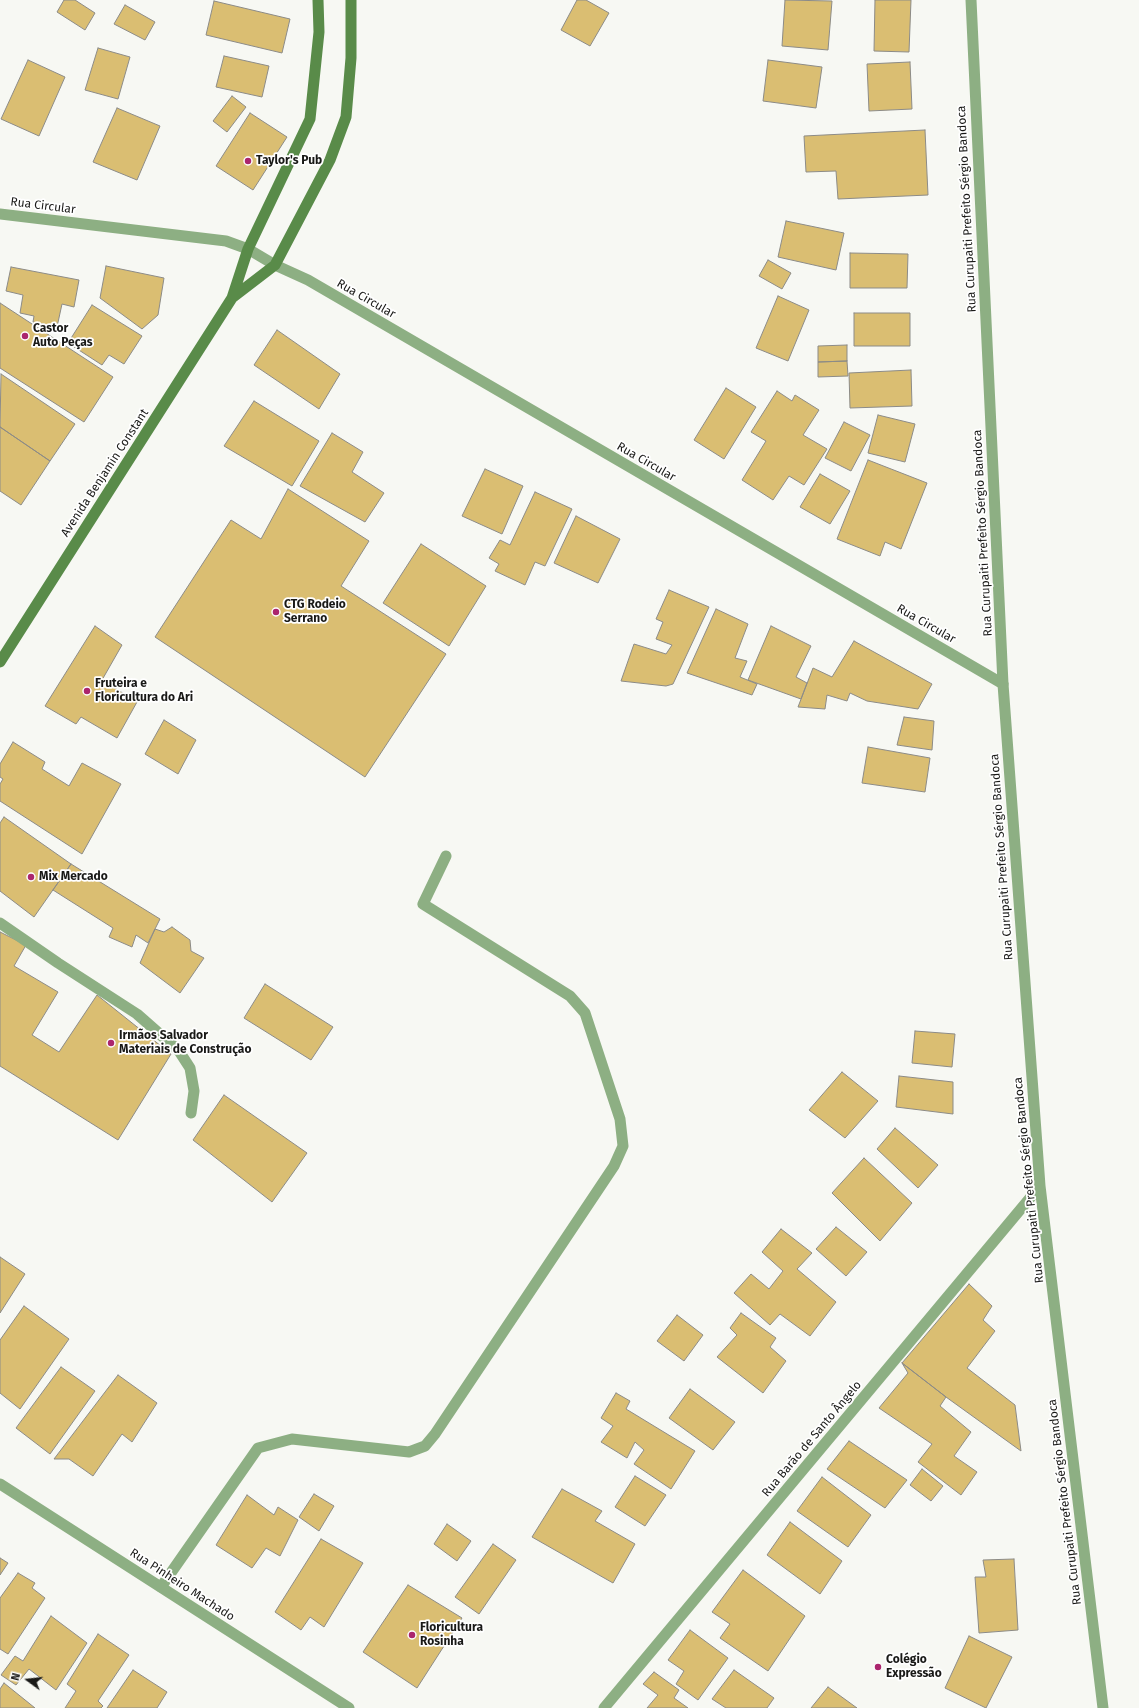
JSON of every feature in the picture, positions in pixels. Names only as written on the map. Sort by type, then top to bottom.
[{"type":"main road","name":"Avenida Benjamin Constant","points":[[0,662],[232,298],[248,249],[310,120],[319,32],[318,0]]},
{"type":"main road","name":"Avenida Benjamin Constant","points":[[232,298],[275,265],[330,160],[346,117],[351,58],[351,0]]},
{"type":"street","name":"Rua Curupaiti Prefeito Sérgio Bandoca","points":[[971,0],[1003,684],[1040,1186],[1103,1708]]},
{"type":"street","name":"Rua Circular","points":[[0,214],[226,241],[248,249],[275,265],[308,280],[1003,684]]},
{"type":"street","points":[[160,1587],[258,1448],[292,1439],[409,1452],[425,1446],[444,1421],[614,1166],[623,1146],[620,1119],[585,1013],[570,996],[423,904],[446,856]]},
{"type":"street","points":[[0,923],[58,963],[137,1014],[179,1051],[190,1068],[194,1091],[191,1113]]},
{"type":"street","name":"Rua Barão de Santo Ângelo","points":[[604,1708],[1040,1186]]},
{"type":"street","name":"Rua Pinheiro Machado","points":[[0,1484],[349,1708]]},
{"type":"building","points":[[64,0],[75,0],[95,13],[85,30],[57,12]]},
{"type":"building","points":[[577,0],[586,0],[609,13],[590,46],[561,30]]},
{"type":"building","points":[[785,0],[832,1],[828,50],[782,46]]},
{"type":"building","points":[[875,0],[911,0],[909,52],[874,51]]},
{"type":"building","points":[[214,1],[290,19],[282,53],[206,35]]},
{"type":"building","points":[[125,5],[155,22],[145,40],[114,24]]},
{"type":"building","points":[[98,48],[130,57],[118,99],[85,90]]},
{"type":"building","points":[[224,56],[269,66],[262,97],[216,87]]},
{"type":"building","points":[[28,60],[65,77],[39,136],[1,119]]},
{"type":"building","points":[[768,60],[822,67],[816,108],[763,101]]},
{"type":"building","points":[[910,62],[912,109],[869,111],[867,64]]},
{"type":"building","points":[[232,96],[246,107],[227,132],[213,121]]},
{"type":"building","points":[[117,108],[160,126],[137,180],[93,162]]},
{"type":"building","points":[[250,113],[287,137],[253,190],[216,166]]},
{"type":"building","points":[[925,130],[928,195],[838,199],[836,171],[806,172],[804,136]]},
{"type":"building","points":[[786,221],[844,233],[836,270],[778,257]]},
{"type":"building","points":[[850,253],[908,254],[907,288],[850,288]]},
{"type":"building","points":[[768,260],[791,273],[782,289],[759,276]]},
{"type":"building","points":[[106,266],[164,278],[158,315],[142,329],[100,298]]},
{"type":"building","points":[[11,267],[79,280],[74,307],[62,304],[57,327],[33,322],[34,316],[20,313],[23,295],[6,291]]},
{"type":"building","points":[[778,296],[809,310],[788,361],[756,348]]},
{"type":"building","name":"Castor Auto Peças","points":[[0,303],[113,377],[84,422],[0,368]]},
{"type":"building","points":[[92,305],[142,336],[124,364],[109,355],[102,365],[68,343]]},
{"type":"building","points":[[854,313],[910,313],[910,346],[854,346]]},
{"type":"building","points":[[277,330],[340,374],[319,409],[254,365]]},
{"type":"building","points":[[847,345],[847,361],[818,362],[818,346]]},
{"type":"building","points":[[847,361],[848,376],[818,377],[818,362]]},
{"type":"building","points":[[911,370],[912,406],[850,408],[849,373]]},
{"type":"building","points":[[1,374],[75,424],[50,461],[0,427]]},
{"type":"building","points":[[726,388],[756,407],[724,459],[694,440]]},
{"type":"building","points":[[777,391],[792,401],[795,395],[819,410],[803,435],[827,449],[804,485],[789,476],[773,500],[742,480],[766,441],[751,432]]},
{"type":"building","points":[[254,401],[319,441],[292,486],[224,446]]},
{"type":"building","points":[[878,415],[915,424],[905,462],[868,453]]},
{"type":"building","points":[[844,422],[870,435],[851,471],[825,458]]},
{"type":"building","points":[[0,427],[50,461],[21,505],[0,491]]},
{"type":"building","points":[[332,433],[363,452],[352,472],[384,493],[365,522],[300,486]]},
{"type":"building","points":[[868,460],[927,483],[901,549],[885,542],[880,556],[837,539]]},
{"type":"building","points":[[485,469],[523,486],[502,534],[462,516]]},
{"type":"building","points":[[820,474],[850,491],[830,524],[800,507]]},
{"type":"building","name":"CTG Rodeio Serrano","points":[[288,489],[369,541],[341,586],[446,654],[365,777],[155,637],[231,520],[261,539]]},
{"type":"building","points":[[535,492],[572,509],[545,566],[535,562],[525,585],[495,571],[499,564],[489,558],[500,540],[510,545]]},
{"type":"building","points":[[576,516],[620,539],[598,583],[554,563]]},
{"type":"building","points":[[421,544],[486,586],[449,646],[383,603]]},
{"type":"building","points":[[669,590],[709,607],[673,684],[666,686],[621,681],[634,644],[666,654],[672,645],[656,639],[663,622],[656,619]]},
{"type":"building","points":[[716,609],[748,624],[735,658],[747,661],[740,677],[757,684],[752,695],[687,673]]},
{"type":"building","name":"Fruteira e Floricultura do Ari","points":[[95,626],[122,645],[102,680],[137,702],[117,738],[81,717],[76,724],[45,706]]},
{"type":"building","points":[[771,626],[811,646],[796,677],[807,683],[801,699],[748,680]]},
{"type":"building","points":[[854,641],[932,684],[918,709],[867,701],[850,693],[847,701],[827,695],[825,709],[798,707],[813,668],[832,677]]},
{"type":"building","points":[[904,717],[934,721],[932,750],[897,745]]},
{"type":"building","points":[[164,720],[196,740],[178,774],[145,754]]},
{"type":"building","points":[[13,742],[45,762],[42,769],[69,786],[82,763],[121,784],[82,854],[0,801],[0,784],[3,779],[0,777],[0,764]]},
{"type":"building","points":[[868,747],[930,758],[925,792],[862,783]]},
{"type":"building","name":"Mix Mercado","points":[[4,817],[71,864],[34,917],[0,891],[0,823]]},
{"type":"building","points":[[71,864],[160,919],[148,943],[136,935],[132,947],[109,937],[113,928],[53,890]]},
{"type":"building","points":[[172,927],[190,940],[191,951],[204,958],[180,993],[140,963],[155,929],[164,932]]},
{"type":"building","name":"Irmãos Salvador Materiais de Construção","points":[[0,932],[26,945],[14,966],[58,992],[32,1035],[59,1052],[97,995],[171,1054],[118,1140],[0,1066]]},
{"type":"building","points":[[265,984],[333,1027],[311,1060],[244,1018]]},
{"type":"building","points":[[915,1031],[955,1034],[952,1067],[912,1063]]},
{"type":"building","points":[[842,1072],[878,1101],[845,1138],[809,1110]]},
{"type":"building","points":[[899,1076],[953,1082],[953,1114],[896,1107]]},
{"type":"building","points":[[224,1095],[307,1153],[272,1202],[193,1140]]},
{"type":"building","points":[[895,1128],[938,1165],[918,1188],[877,1149]]},
{"type":"building","points":[[864,1158],[912,1203],[880,1241],[832,1193]]},
{"type":"building","points":[[836,1227],[867,1252],[846,1276],[816,1249]]},
{"type":"building","points":[[781,1229],[812,1253],[797,1269],[836,1302],[810,1336],[780,1314],[770,1325],[734,1293],[751,1274],[769,1289],[783,1271],[762,1252]]},
{"type":"building","points":[[0,1257],[25,1274],[0,1313]]},
{"type":"building","points":[[969,1284],[992,1306],[983,1320],[995,1331],[967,1368],[1015,1405],[1021,1451],[902,1363]]},
{"type":"building","points":[[24,1306],[69,1339],[20,1409],[0,1393],[0,1340]]},
{"type":"building","points":[[741,1313],[776,1338],[770,1347],[786,1361],[763,1393],[717,1357],[737,1335],[730,1328]]},
{"type":"building","points":[[677,1315],[703,1335],[684,1361],[657,1341]]},
{"type":"building","points":[[902,1363],[946,1397],[940,1406],[971,1432],[954,1456],[977,1472],[961,1495],[918,1462],[932,1444],[879,1408],[908,1373]]},
{"type":"building","points":[[61,1367],[95,1391],[50,1454],[16,1428]]},
{"type":"building","points":[[118,1375],[157,1403],[132,1442],[122,1434],[93,1476],[69,1459],[54,1459]]},
{"type":"building","points":[[690,1389],[735,1422],[713,1450],[669,1418]]},
{"type":"building","points":[[616,1393],[630,1401],[626,1409],[695,1451],[671,1489],[634,1464],[644,1450],[635,1442],[627,1458],[601,1442],[613,1426],[601,1418]]},
{"type":"building","points":[[849,1441],[907,1480],[885,1508],[827,1469]]},
{"type":"building","points":[[922,1469],[943,1486],[931,1501],[910,1485]]},
{"type":"building","points":[[635,1476],[666,1495],[645,1526],[615,1507]]},
{"type":"building","points":[[822,1477],[871,1515],[848,1547],[797,1511]]},
{"type":"building","points":[[562,1489],[602,1511],[595,1521],[635,1544],[613,1583],[532,1537]]},
{"type":"building","points":[[314,1494],[334,1506],[319,1531],[299,1517]]},
{"type":"building","points":[[247,1495],[274,1515],[278,1507],[298,1520],[280,1556],[266,1548],[252,1568],[216,1545]]},
{"type":"building","points":[[790,1522],[842,1561],[820,1594],[767,1555]]},
{"type":"building","points":[[447,1524],[471,1541],[457,1561],[434,1544]]},
{"type":"building","points":[[321,1539],[363,1563],[324,1627],[310,1617],[301,1630],[275,1612]]},
{"type":"building","points":[[493,1544],[516,1560],[479,1614],[455,1597]]},
{"type":"building","points":[[0,1558],[8,1563],[0,1575]]},
{"type":"building","points":[[1014,1559],[1018,1630],[979,1633],[975,1577],[986,1577],[983,1560]]},
{"type":"building","points":[[743,1570],[805,1616],[768,1671],[720,1638],[730,1624],[712,1612]]},
{"type":"building","points":[[18,1573],[35,1583],[32,1588],[45,1598],[8,1654],[0,1649],[0,1598]]},
{"type":"building","name":"Floricultura Rosinha","points":[[408,1585],[462,1618],[417,1688],[363,1652]]},
{"type":"building","points":[[51,1616],[87,1643],[56,1690],[29,1669],[16,1685],[1,1675],[15,1656],[23,1661]]},
{"type":"building","points":[[690,1630],[728,1658],[698,1700],[676,1684],[684,1671],[668,1660]]},
{"type":"building","points":[[98,1634],[129,1655],[98,1701],[103,1706],[101,1708],[65,1708],[76,1691],[67,1684]]},
{"type":"building","points":[[969,1636],[1012,1657],[986,1708],[945,1688]]},
{"type":"building","points":[[133,1670],[167,1692],[157,1708],[107,1708]]},
{"type":"building","points":[[734,1670],[774,1698],[767,1708],[726,1708],[712,1699]]},
{"type":"building","points":[[654,1672],[679,1690],[674,1698],[688,1708],[647,1708],[658,1695],[643,1684]]},
{"type":"building","points":[[4,1683],[35,1708],[0,1708],[0,1689]]},
{"type":"building","points":[[828,1687],[857,1708],[811,1708]]},
{"type":"place","name":"Taylor's Pub","points":[[248,161]]},
{"type":"place","name":"Castor Auto Peças","points":[[25,336]]},
{"type":"place","name":"CTG Rodeio Serrano","points":[[276,612]]},
{"type":"place","name":"Fruteira e Floricultura do Ari","points":[[87,691]]},
{"type":"place","name":"Mix Mercado","points":[[31,877]]},
{"type":"place","name":"Irmãos Salvador Materiais de Construção","points":[[111,1043]]},
{"type":"place","name":"Floricultura Rosinha","points":[[412,1635]]},
{"type":"place","name":"Colégio Expressão","points":[[878,1667]]}]
